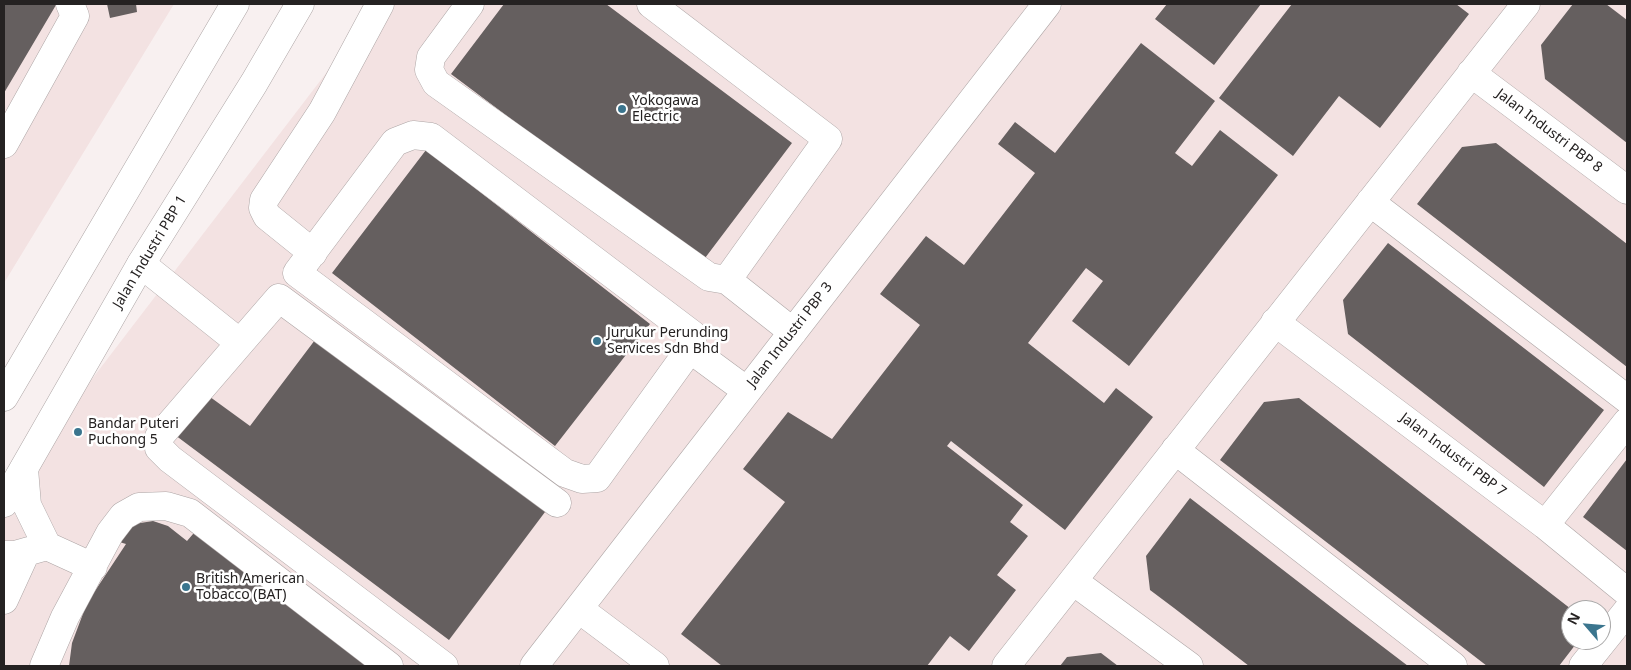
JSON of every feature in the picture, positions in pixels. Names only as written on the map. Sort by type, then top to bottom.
[{"type":"street","points":[[4,144],[75,16],[70,4]]},
{"type":"street","points":[[4,396],[235,4]]},
{"type":"street","name":"Jalan Industri PBP 1","points":[[4,503],[141,264],[254,83],[300,4]]},
{"type":"street","points":[[312,253],[267,216],[263,208],[264,200],[322,112],[380,4]]},
{"type":"street","points":[[470,4],[430,57],[429,70],[436,83],[709,277],[727,280],[793,332]]},
{"type":"street","points":[[651,4],[828,138],[727,280]]},
{"type":"street","name":"Jalan Industri PBP 3","points":[[534,666],[1047,4]]},
{"type":"street","points":[[1006,666],[1526,4]]},
{"type":"street","name":"Jalan Industri PBP 8","points":[[1471,73],[1627,190]]},
{"type":"street","points":[[413,135],[431,137],[693,335],[690,349],[597,478],[582,479],[566,473],[297,274],[395,142],[413,135]]},
{"type":"street","points":[[1370,202],[1627,399]]},
{"type":"street","points":[[141,264],[240,342]]},
{"type":"street","points":[[444,666],[178,465],[159,448],[159,437],[279,298],[557,503]]},
{"type":"street","name":"Jalan Industri PBP 7","points":[[1275,322],[1545,525],[1627,592]]},
{"type":"street","points":[[690,349],[747,391]]},
{"type":"street","points":[[1545,525],[1627,422]]},
{"type":"street","points":[[1175,450],[1454,666]]},
{"type":"street","points":[[4,600],[25,551],[27,505],[24,469]]},
{"type":"street","points":[[44,666],[65,617],[110,534],[123,516],[139,506],[166,506],[190,513],[389,666]]},
{"type":"street","points":[[25,551],[93,567]]},
{"type":"street","points":[[1073,581],[1189,666]]},
{"type":"street","points":[[579,609],[655,666]]},
{"type":"street","points":[[1583,666],[1627,611]]},
{"type":"shaded area","points":[[4,4],[174,4],[4,283]]},
{"type":"shaded area","points":[[379,4],[1627,4],[1627,666],[4,666],[4,494]]},
{"type":"building","points":[[4,4],[56,5],[4,93]]},
{"type":"building","points":[[107,4],[136,4],[137,12],[110,18]]},
{"type":"building","name":"Yokogawa Electric","points":[[504,4],[606,4],[792,143],[702,262],[451,74]]},
{"type":"building","points":[[1167,4],[1261,4],[1214,65],[1155,19]]},
{"type":"building","points":[[1292,4],[1456,4],[1469,14],[1380,128],[1339,96],[1293,156],[1219,98]]},
{"type":"building","points":[[1573,4],[1606,4],[1627,20],[1627,143],[1545,79],[1541,45]]},
{"type":"building","points":[[1141,43],[1215,101],[1175,153],[1192,166],[1220,130],[1278,175],[1129,366],[1072,321],[1103,281],[1086,268],[1028,343],[1104,403],[1116,388],[1153,417],[1065,530],[951,441],[947,446],[1023,505],[1010,522],[1028,536],[997,575],[1016,590],[969,651],[950,636],[927,666],[722,666],[681,634],[785,502],[743,469],[788,412],[832,439],[920,325],[880,294],[926,236],[964,265],[1035,173],[998,144],[1015,122],[1055,153]]},
{"type":"building","points":[[1496,143],[1627,244],[1627,367],[1417,204],[1462,147]]},
{"type":"building","points":[[426,150],[650,324],[555,446],[332,273]]},
{"type":"building","points":[[1388,243],[1604,410],[1544,487],[1348,334],[1343,300]]},
{"type":"building","points":[[318,336],[548,508],[449,640],[175,435],[206,394],[250,426]]},
{"type":"building","points":[[1299,398],[1561,601],[1561,650],[1571,650],[1559,666],[1487,666],[1220,460],[1264,402]]},
{"type":"building","points":[[1627,459],[1627,551],[1583,517]]},
{"type":"building","points":[[1190,498],[1408,666],[1249,666],[1150,590],[1146,556]]},
{"type":"building","name":"British American Tobacco (BAT)","points":[[153,521],[168,526],[187,541],[199,527],[376,666],[69,666],[72,643],[87,603],[126,544],[116,541],[134,524]]},
{"type":"building","points":[[1101,653],[1118,666],[1060,666],[1067,657]]},
{"type":"place","name":"Yokogawa Electric","points":[[622,109]]},
{"type":"place","name":"Jurukur Perunding Services Sdn Bhd","points":[[597,341]]},
{"type":"place","name":"Bandar Puteri Puchong 5","points":[[78,432]]},
{"type":"place","name":"British American Tobacco (BAT)","points":[[186,587]]}]
